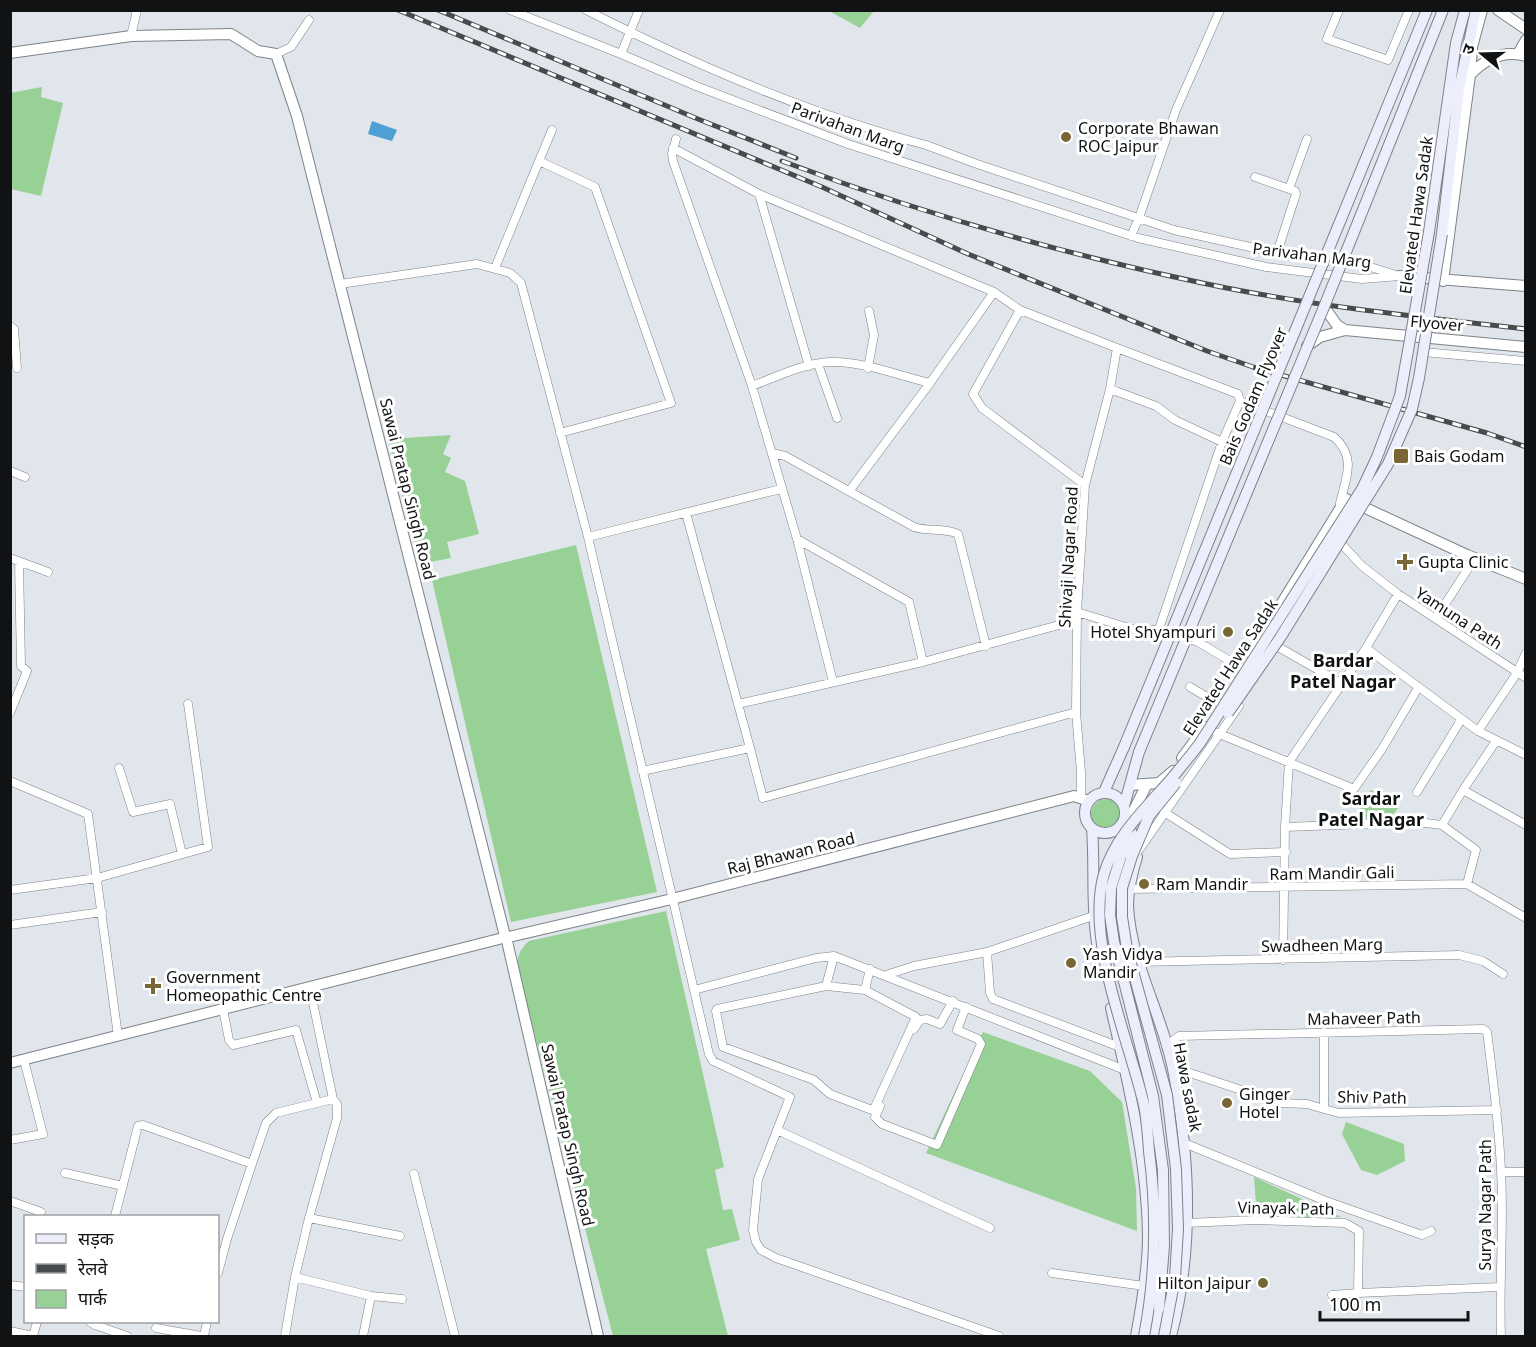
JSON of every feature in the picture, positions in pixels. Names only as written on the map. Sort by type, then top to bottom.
[{"type":"main road","name":"Bais Godam Flyover","points":[[1104,792],[1427,10]]},
{"type":"main road","name":"Bais Godam Flyover","points":[[1126,814],[1130,785],[1139,752],[1324,308],[1443,10]]},
{"type":"main road","name":"Elevated Hawa Sadak","points":[[1144,1336],[1156,1234],[1155,1193],[1144,1107],[1109,979],[1102,940],[1098,913],[1104,875],[1115,850],[1141,811],[1171,780],[1200,743],[1344,519],[1377,457],[1400,396],[1405,374],[1423,275],[1456,43],[1465,10]]},
{"type":"main road","name":"Elevated Hawa Sadak","points":[[1164,1336],[1175,1278],[1178,1229],[1176,1169],[1167,1095],[1127,949],[1122,916],[1122,888],[1132,856],[1149,816],[1204,748],[1280,638],[1389,464],[1412,409],[1442,234],[1459,89],[1476,10]]},
{"type":"main road","points":[[1126,814],[1121,825],[1111,832],[1104,833],[1088,824],[1085,799],[1104,792],[1117,796],[1126,814],[1139,850]]},
{"type":"main road","points":[[1149,816],[1121,856],[1112,888],[1110,915],[1118,960],[1153,1096],[1163,1170],[1164,1246],[1159,1308],[1153,1336]]},
{"type":"main road","points":[[1092,828],[1093,916],[1097,947],[1125,1070],[1143,1167],[1148,1236],[1144,1286],[1136,1336]]},
{"type":"main road","name":"Hawa sadak","points":[[1139,850],[1129,889],[1128,907],[1138,962],[1172,1067],[1184,1143],[1186,1223],[1181,1300],[1171,1336]]},
{"type":"main road","points":[[1112,1008],[1150,999]]},
{"type":"street","points":[[131,36],[137,10]]},
{"type":"street","name":"Parivahan Marg","points":[[510,10],[696,86],[848,144],[1131,236],[1266,267],[1362,279],[1400,276]]},
{"type":"street","name":"Parivahan Marg","points":[[585,10],[631,33],[765,92],[1174,230],[1277,253],[1364,265],[1400,276]]},
{"type":"street","points":[[621,54],[639,10]]},
{"type":"street","points":[[1131,236],[1176,110],[1220,10]]},
{"type":"street","points":[[1339,10],[1328,39],[1388,60],[1409,10]]},
{"type":"street","points":[[1443,281],[1472,47],[1482,10]]},
{"type":"street","points":[[1498,10],[1526,29]]},
{"type":"street","points":[[10,53],[131,36],[231,34],[258,51],[276,54],[291,47],[309,20]]},
{"type":"street","points":[[1470,75],[1489,59],[1503,55],[1522,55],[1526,40]]},
{"type":"street","name":"Sawai Pratap Singh Road","points":[[276,54],[297,116],[505,937],[598,1336]]},
{"type":"street","points":[[495,268],[552,130]]},
{"type":"street","points":[[676,139],[673,161],[752,386],[796,538],[833,682]]},
{"type":"street","points":[[1289,189],[1307,139]]},
{"type":"street","points":[[673,148],[759,194],[994,292],[1020,310],[1238,394],[1240,401],[1222,442],[1159,629]]},
{"type":"street","points":[[539,161],[595,187],[670,403],[560,433]]},
{"type":"street","points":[[1255,177],[1295,190],[1296,194],[1277,253]]},
{"type":"street","points":[[759,194],[813,365],[837,418]]},
{"type":"street","points":[[339,284],[477,264],[510,273],[521,283],[588,537],[709,1054],[713,1061],[790,1097],[758,1179],[753,1230],[761,1250],[776,1258],[999,1336]]},
{"type":"street","points":[[1400,276],[1526,286]]},
{"type":"street","points":[[850,490],[994,292]]},
{"type":"street","points":[[1324,308],[1337,325],[1345,330]]},
{"type":"street","points":[[1020,310],[973,394],[982,408],[1085,485]]},
{"type":"street","points":[[868,368],[874,335],[873,319],[869,311]]},
{"type":"street","points":[[10,326],[14,329],[17,368]]},
{"type":"street","name":"Flyover","points":[[1307,346],[1320,337],[1345,330],[1526,347]]},
{"type":"street","name":"Shivaji Nagar Road","points":[[1085,799],[1076,712],[1077,612],[1085,485],[1110,389],[1116,348]]},
{"type":"street","points":[[1423,352],[1526,361]]},
{"type":"street","points":[[752,386],[813,365],[829,362],[848,362],[930,383]]},
{"type":"street","points":[[1110,389],[1156,406],[1175,420],[1222,442]]},
{"type":"street","points":[[1130,785],[1159,783],[1170,775],[1204,728],[1343,502],[1348,467],[1347,454],[1341,443],[1334,437],[1240,401]]},
{"type":"street","points":[[772,453],[785,456],[914,526],[924,530],[952,531],[958,534],[986,646]]},
{"type":"street","points":[[10,471],[24,477]]},
{"type":"street","points":[[588,537],[781,489]]},
{"type":"street","points":[[1343,502],[1365,507],[1526,579]]},
{"type":"street","points":[[1139,850],[1221,734],[1365,507]]},
{"type":"street","points":[[687,513],[763,798],[1076,712]]},
{"type":"street","name":"Yamuna Path","points":[[1327,529],[1362,566],[1398,594],[1526,678]]},
{"type":"street","points":[[796,538],[909,602],[922,662]]},
{"type":"street","points":[[10,558],[48,572]]},
{"type":"street","points":[[1436,618],[1475,558]]},
{"type":"street","points":[[10,713],[14,698],[27,671],[21,666],[19,562]]},
{"type":"street","points":[[1283,960],[1289,762],[1366,648],[1398,594]]},
{"type":"street","points":[[738,704],[986,646],[1071,622],[1077,612],[1142,632],[1159,629],[1198,642],[1242,668]]},
{"type":"street","points":[[1261,637],[1342,684]]},
{"type":"street","points":[[1366,648],[1461,720],[1526,756]]},
{"type":"street","points":[[1478,731],[1517,673],[1526,653]]},
{"type":"street","points":[[1190,687],[1219,704]]},
{"type":"street","points":[[1204,728],[1354,789],[1382,749],[1418,688]]},
{"type":"street","points":[[10,890],[98,878],[208,847],[188,704]]},
{"type":"street","points":[[1417,792],[1461,720]]},
{"type":"street","points":[[1442,825],[1496,741]]},
{"type":"street","points":[[642,771],[750,748]]},
{"type":"street","points":[[119,768],[133,812],[170,804],[182,855]]},
{"type":"street","points":[[10,781],[88,814],[118,1036]]},
{"type":"street","points":[[1159,783],[1164,812],[1230,854],[1286,852]]},
{"type":"street","points":[[1126,814],[1147,784]]},
{"type":"street","points":[[1463,790],[1526,825]]},
{"type":"street","name":"Raj Bhawan Road","points":[[10,1064],[505,937],[672,898],[1074,796],[1085,799]]},
{"type":"street","points":[[1286,827],[1418,822],[1442,825],[1476,850],[1467,884],[1526,918]]},
{"type":"street","name":"Ram Mandir Gali","points":[[1129,889],[1467,884]]},
{"type":"street","points":[[10,925],[102,912]]},
{"type":"street","points":[[886,975],[914,966],[987,952],[1093,916]]},
{"type":"street","points":[[987,952],[990,993],[993,999],[1120,1047]]},
{"type":"street","name":"Swadheen Marg","points":[[1138,962],[1459,955],[1484,961],[1503,974]]},
{"type":"street","points":[[694,990],[816,958],[834,956],[1125,1070]]},
{"type":"street","points":[[826,986],[834,956]]},
{"type":"street","points":[[865,990],[870,969]]},
{"type":"street","points":[[826,986],[865,990],[916,1017],[872,1110],[830,1094],[814,1080],[723,1047],[717,1009],[826,986]]},
{"type":"street","points":[[285,1336],[295,1277],[309,1218],[337,1118],[337,1104],[333,1099],[310,988]]},
{"type":"street","points":[[953,1001],[940,1024],[927,1019],[920,1020],[914,1028],[875,1117],[882,1124],[934,1145],[939,1143],[981,1044],[978,1039],[957,1030],[966,1007]]},
{"type":"street","points":[[223,1010],[229,1040],[233,1045],[297,1030],[317,1103]]},
{"type":"street","name":"Mahaveer Path","points":[[1166,1046],[1179,1036],[1483,1029],[1487,1032],[1497,1110]]},
{"type":"street","name":"Shiv Path","points":[[1324,1032],[1324,1108],[1339,1113],[1497,1110]]},
{"type":"street","points":[[10,1140],[42,1134],[24,1060]]},
{"type":"street","points":[[1172,1067],[1280,1103],[1307,1104],[1324,1108]]},
{"type":"street","points":[[219,1269],[226,1239],[266,1123],[276,1113],[333,1099]]},
{"type":"street","name":"Surya Nagar Path","points":[[1497,1110],[1501,1172],[1499,1287],[1501,1336]]},
{"type":"street","points":[[116,1215],[138,1126],[143,1125],[252,1164]]},
{"type":"street","points":[[777,1130],[990,1228]]},
{"type":"street","points":[[1184,1143],[1326,1201],[1422,1235],[1431,1231]]},
{"type":"street","points":[[1501,1172],[1526,1172]]},
{"type":"street","points":[[65,1173],[123,1186]]},
{"type":"street","points":[[414,1174],[455,1336]]},
{"type":"street","points":[[10,1201],[41,1212]]},
{"type":"street","points":[[309,1218],[400,1236]]},
{"type":"street","name":"Vinayak Path","points":[[1186,1223],[1256,1220],[1345,1223],[1359,1231],[1358,1293]]},
{"type":"street","points":[[219,1236],[226,1239]]},
{"type":"street","points":[[1053,1273],[1144,1286]]},
{"type":"street","points":[[295,1277],[371,1296],[402,1299]]},
{"type":"street","points":[[1332,1295],[1499,1287]]},
{"type":"street","points":[[363,1336],[371,1296]]},
{"type":"street","points":[[92,1323],[127,1336]]},
{"type":"street","points":[[156,1328],[202,1336]]},
{"type":"street","points":[[10,1331],[33,1336]]},
{"type":"green space","points":[[829,11],[874,11],[860,28]]},
{"type":"green space","points":[[42,87],[41,97],[63,103],[41,196],[11,189],[10,93]]},
{"type":"green space","points":[[451,435],[443,454],[451,458],[445,472],[465,481],[479,534],[447,542],[451,558],[420,564],[388,439]]},
{"type":"green space","points":[[576,545],[657,892],[511,922],[432,580]]},
{"type":"green space","points":[[1371,790],[1398,808],[1391,818],[1360,819],[1361,802]]},
{"type":"green space","points":[[1106,799],[1116,804],[1121,814],[1116,824],[1106,829],[1096,824],[1091,814],[1096,804]]},
{"type":"green space","points":[[666,911],[724,1167],[715,1170],[723,1210],[732,1209],[740,1240],[706,1249],[728,1336],[613,1336],[517,967],[520,953],[529,941]]},
{"type":"green space","points":[[983,1032],[1090,1071],[1122,1102],[1136,1188],[1137,1231],[926,1153]]},
{"type":"green space","points":[[1346,1122],[1404,1144],[1405,1161],[1377,1175],[1361,1170],[1342,1134]]},
{"type":"green space","points":[[1254,1177],[1341,1217],[1301,1219],[1257,1217]]},
{"type":"water","points":[[372,121],[397,130],[392,141],[368,134]]},
{"type":"railway","points":[[398,10],[822,187],[968,254],[1207,351],[1253,367],[1487,433],[1526,447]]},
{"type":"railway","points":[[438,10],[796,158]]},
{"type":"railway","points":[[782,161],[886,198],[992,231],[1153,272],[1246,292],[1326,305],[1526,329]]},
{"type":"place","name":"Corporate Bhawan ROC Jaipur","points":[[1066,137]]},
{"type":"place","name":"Bais Godam","points":[[1401,456]]},
{"type":"place","name":"Gupta Clinic","points":[[1405,562]]},
{"type":"place","name":"Hotel Shyampuri","points":[[1228,632]]},
{"type":"place","name":"Ram Mandir","points":[[1144,884]]},
{"type":"place","name":"Yash Vidya Mandir","points":[[1071,963]]},
{"type":"place","name":"Government Homeopathic Centre","points":[[153,986]]},
{"type":"place","name":"Ginger Hotel","points":[[1227,1103]]},
{"type":"place","name":"Hilton Jaipur","points":[[1263,1283]]},
{"type":"district","name":"Bardar Patel Nagar","points":[[1343,671]]},
{"type":"district","name":"Sardar Patel Nagar","points":[[1371,809]]}]
